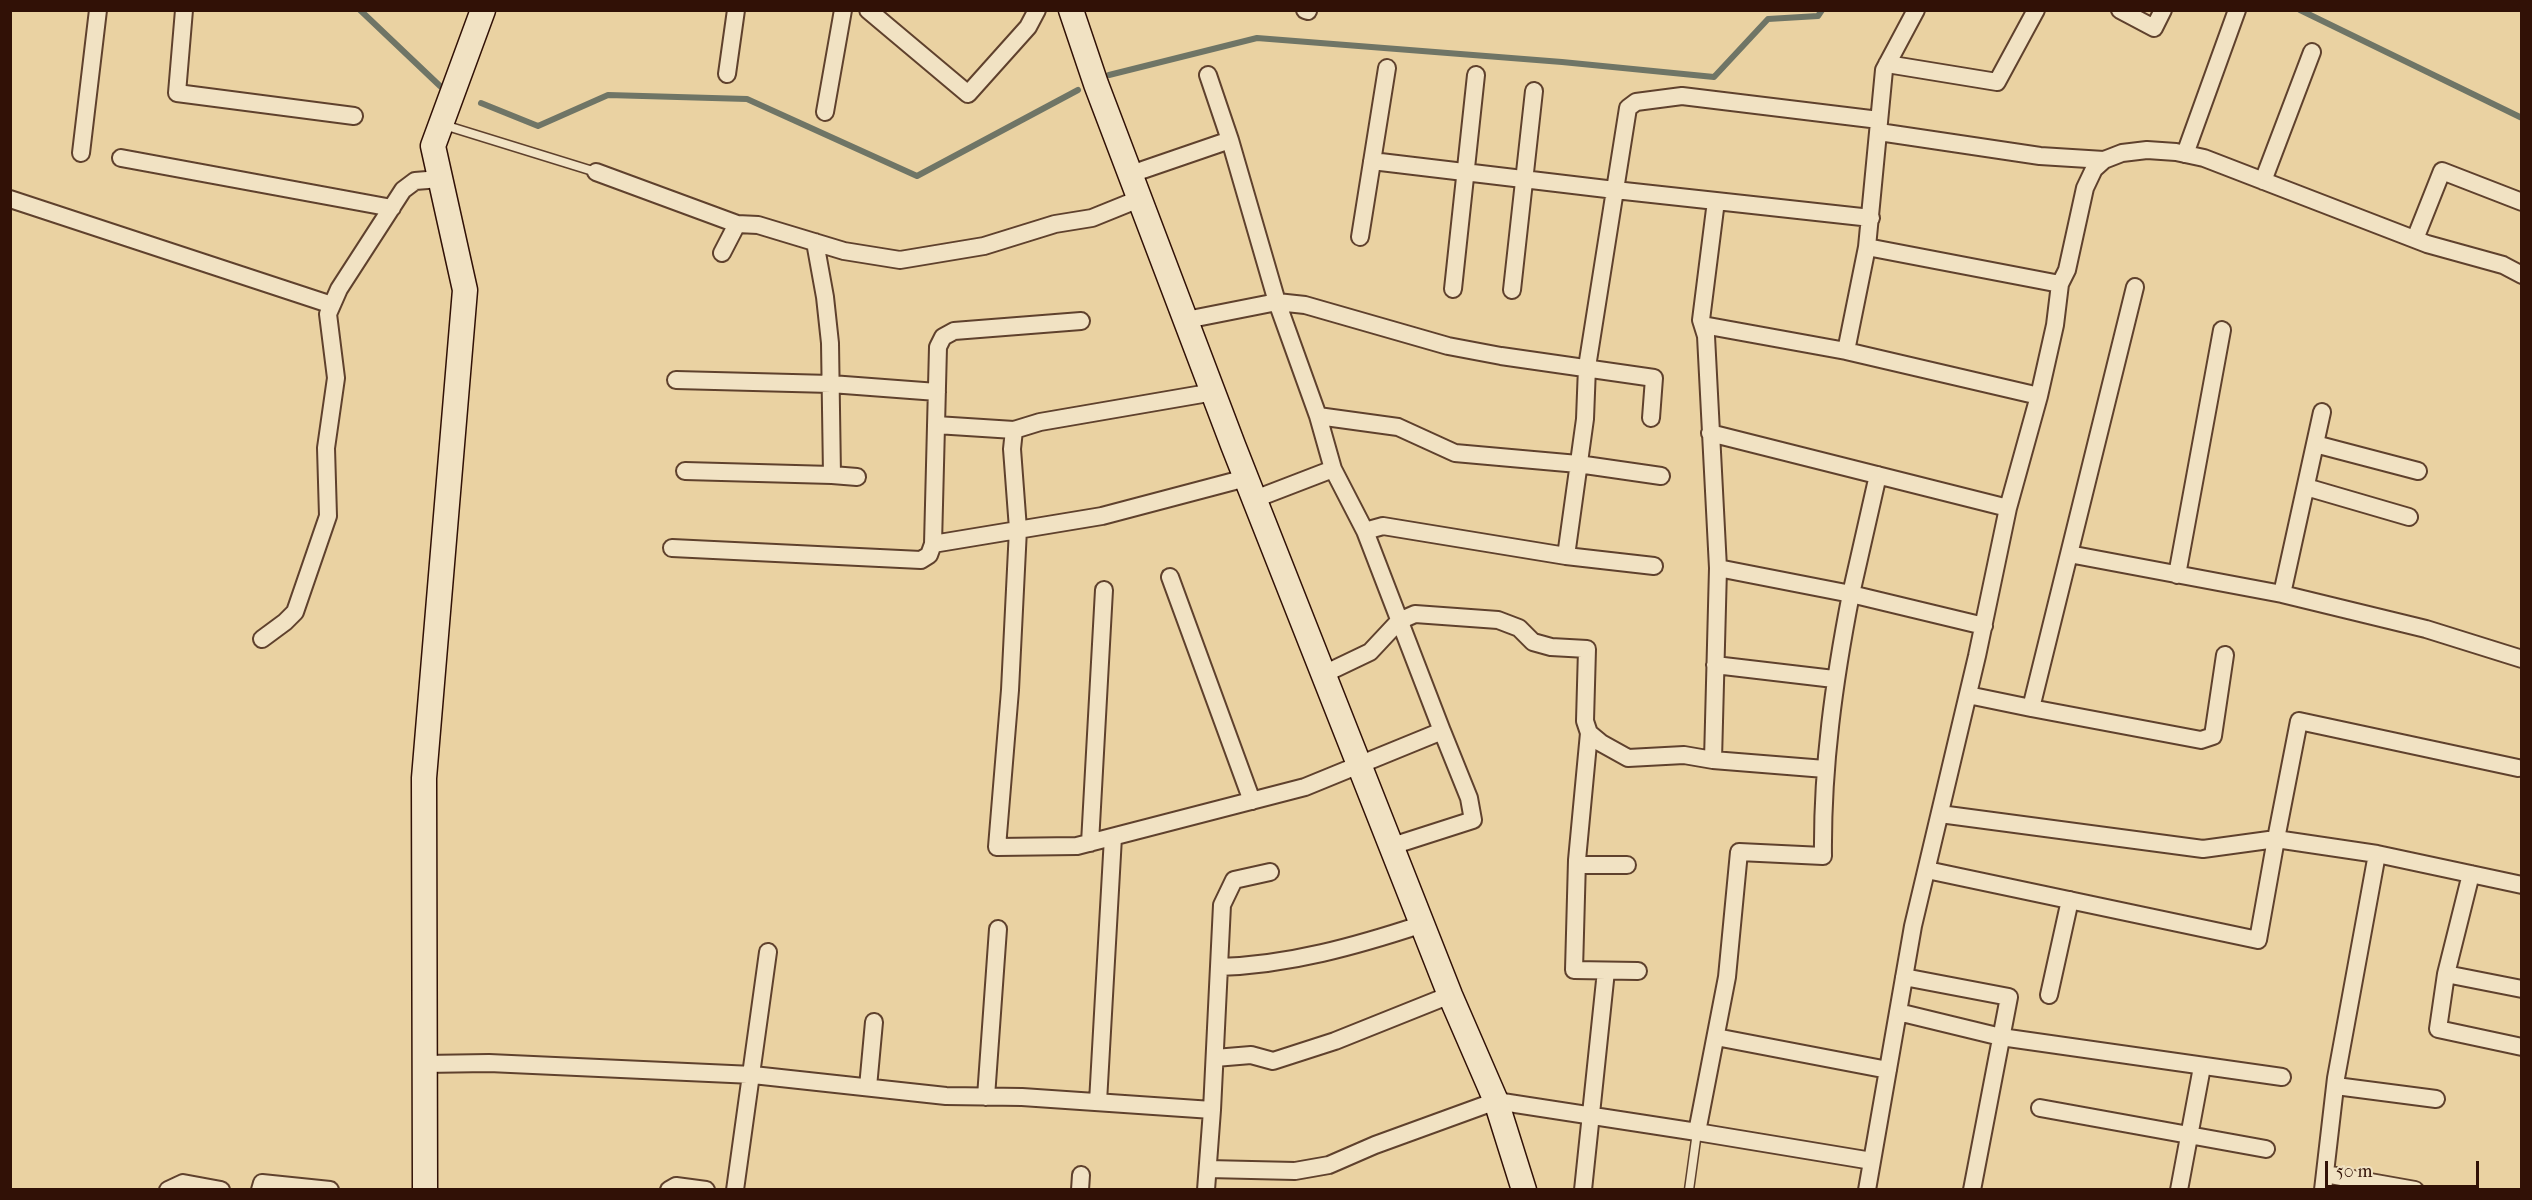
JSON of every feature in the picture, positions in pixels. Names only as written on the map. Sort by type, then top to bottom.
[{"type":"street","points":[[81,153],[98,10]]},
{"type":"street","points":[[184,10],[177,93],[354,116]]},
{"type":"street","points":[[425,1190],[424,778],[465,290],[433,147],[483,10]]},
{"type":"street","points":[[727,74],[736,10]]},
{"type":"street","points":[[825,112],[843,10]]},
{"type":"street","points":[[868,10],[968,94],[1028,27],[1037,10]]},
{"type":"street","points":[[1071,10],[1139,199],[1250,488],[1450,995],[1496,1101],[1524,1190]]},
{"type":"street","points":[[1846,351],[1867,248],[1884,70],[1916,10]]},
{"type":"street","points":[[1887,64],[1997,82],[2036,10]]},
{"type":"street","points":[[2120,10],[2154,28],[2163,10]]},
{"type":"street","points":[[2185,154],[2237,10]]},
{"type":"street","points":[[2263,181],[2312,52]]},
{"type":"street","points":[[1360,237],[1387,68]]},
{"type":"street","points":[[1208,75],[1230,140],[1277,302],[1318,416],[1333,469],[1365,531],[1469,798],[1473,820],[1392,846]]},
{"type":"street","points":[[1453,289],[1476,75]]},
{"type":"street","points":[[1512,290],[1534,91]]},
{"type":"street","points":[[1566,556],[1585,419],[1587,367],[1624,118],[1628,108],[1636,102],[1682,96],[1879,126],[2040,156],[2104,160]]},
{"type":"street","points":[[1131,174],[1230,140]]},
{"type":"street","points":[[1867,1190],[1904,977],[1927,870],[1984,626],[2008,508],[2040,396],[2055,325],[2060,284],[2067,270],[2085,188],[2094,169],[2104,160],[2122,153],[2147,150],[2185,154],[2415,239],[2503,265],[2522,275]]},
{"type":"street","points":[[121,158],[206,176],[392,208]]},
{"type":"street","points":[[1372,161],[1871,218]]},
{"type":"street","points":[[2415,239],[2442,171],[2522,202]]},
{"type":"street","points":[[596,172],[737,225],[758,225],[844,250],[900,260],[984,246],[1055,224],[1092,218],[1139,199]]},
{"type":"street","points":[[262,639],[295,612],[328,516],[326,448],[336,378],[328,314],[339,289],[403,190],[415,181],[440,179]]},
{"type":"street","points":[[10,199],[332,305]]},
{"type":"street","points":[[1713,760],[1718,568],[1706,336],[1701,320],[1716,201]]},
{"type":"street","points":[[722,253],[737,225]]},
{"type":"street","points":[[815,242],[825,297],[831,384],[832,475]]},
{"type":"street","points":[[1867,248],[2060,284]]},
{"type":"street","points":[[2031,708],[2135,287]]},
{"type":"street","points":[[1186,320],[1277,302],[1305,304],[1448,346],[1654,378],[1651,418]]},
{"type":"street","points":[[672,548],[921,560],[929,555],[933,544],[938,347],[943,337],[954,331],[1081,321]]},
{"type":"street","points":[[1703,325],[1846,351],[2040,396]]},
{"type":"street","points":[[2177,574],[2222,330]]},
{"type":"street","points":[[676,380],[831,384],[937,392]]},
{"type":"street","points":[[936,425],[1014,429],[1040,422],[1214,392]]},
{"type":"street","points":[[2282,594],[2322,412]]},
{"type":"street","points":[[1318,416],[1398,427],[1455,453],[1578,464],[1660,476]]},
{"type":"street","points":[[1014,429],[1012,448],[1018,529],[1010,690],[997,847],[1077,846],[1252,801],[1305,787],[1442,731]]},
{"type":"street","points":[[1710,433],[2008,508]]},
{"type":"street","points":[[2315,444],[2418,471]]},
{"type":"street","points":[[933,544],[1102,516],[1250,488],[1333,469]]},
{"type":"street","points":[[685,471],[856,477]]},
{"type":"street","points":[[1697,1132],[1727,977],[1739,852],[1823,856],[1822,793],[1834,679],[1878,475]]},
{"type":"street","points":[[2306,487],[2409,517]]},
{"type":"street","points":[[1365,531],[1383,526],[1566,556],[1654,566]]},
{"type":"street","points":[[2069,554],[2282,594],[2426,629],[2522,658]]},
{"type":"street","points":[[1718,568],[1851,594],[1984,626]]},
{"type":"street","points":[[1170,577],[1252,801]]},
{"type":"street","points":[[1090,843],[1104,590]]},
{"type":"street","points":[[1324,674],[1370,652],[1399,621],[1414,614],[1498,620],[1519,628],[1533,642],[1551,647],[1587,649],[1586,720],[1589,733],[1577,865],[1574,970],[1638,971]]},
{"type":"street","points":[[1968,695],[2201,740],[2213,736],[2225,655]]},
{"type":"street","points":[[1715,665],[1834,679]]},
{"type":"street","points":[[1927,870],[2258,940],[2299,721],[2520,768],[2522,751]]},
{"type":"street","points":[[1589,733],[1601,744],[1628,758],[1683,755],[1713,760],[1825,769]]},
{"type":"street","points":[[1940,814],[2203,849],[2276,839],[2377,854],[2522,885]]},
{"type":"street","points":[[1098,1102],[1113,837]]},
{"type":"street","points":[[2377,854],[2336,1086],[2324,1182],[2415,1190]]},
{"type":"street","points":[[1577,865],[1627,865]]},
{"type":"street","points":[[1206,1190],[1222,905],[1234,880],[1270,873]]},
{"type":"street","points":[[2471,874],[2446,974],[2438,1029],[2522,1047]]},
{"type":"street","points":[[2049,995],[2070,900]]},
{"type":"street","points":[[1219,967],[1259,966],[1297,959],[1374,940],[1423,924]]},
{"type":"street","points":[[986,1097],[998,929]]},
{"type":"street","points":[[735,1190],[753,1075],[768,952]]},
{"type":"street","points":[[1583,1190],[1589,1114],[1606,971]]},
{"type":"street","points":[[2446,974],[2522,989]]},
{"type":"street","points":[[1904,977],[2009,997],[1972,1190]]},
{"type":"street","points":[[1215,1058],[1251,1055],[1273,1061],[1335,1041],[1450,995]]},
{"type":"street","points":[[1898,1012],[2001,1037],[2282,1077]]},
{"type":"street","points":[[868,1087],[874,1022]]},
{"type":"street","points":[[1716,1037],[1888,1070]]},
{"type":"street","points":[[423,1064],[489,1063],[753,1075],[946,1096],[1098,1102],[1212,1110]]},
{"type":"street","points":[[2180,1190],[2202,1067]]},
{"type":"street","points":[[2336,1086],[2436,1099]]},
{"type":"street","points":[[1208,1170],[1295,1171],[1329,1165],[1374,1145],[1496,1101],[1589,1114],[1872,1161]]},
{"type":"street","points":[[2040,1108],[2266,1149]]},
{"type":"street","points":[[168,1190],[183,1183],[221,1190]]},
{"type":"street","points":[[260,1190],[262,1183],[330,1190]]},
{"type":"street","points":[[669,1190],[676,1186],[706,1190]]},
{"type":"lane","points":[[441,123],[596,172]]},
{"type":"lane","points":[[1689,1190],[1697,1132]]},
{"type":"waterway","points":[[360,10],[440,86]]},
{"type":"waterway","points":[[1109,75],[1257,38],[1562,62],[1714,77],[1768,19],[1818,16],[1822,10]]},
{"type":"waterway","points":[[2300,10],[2522,118]]},
{"type":"waterway","points":[[481,103],[538,126],[608,95],[747,99],[917,176],[1078,90]]}]
